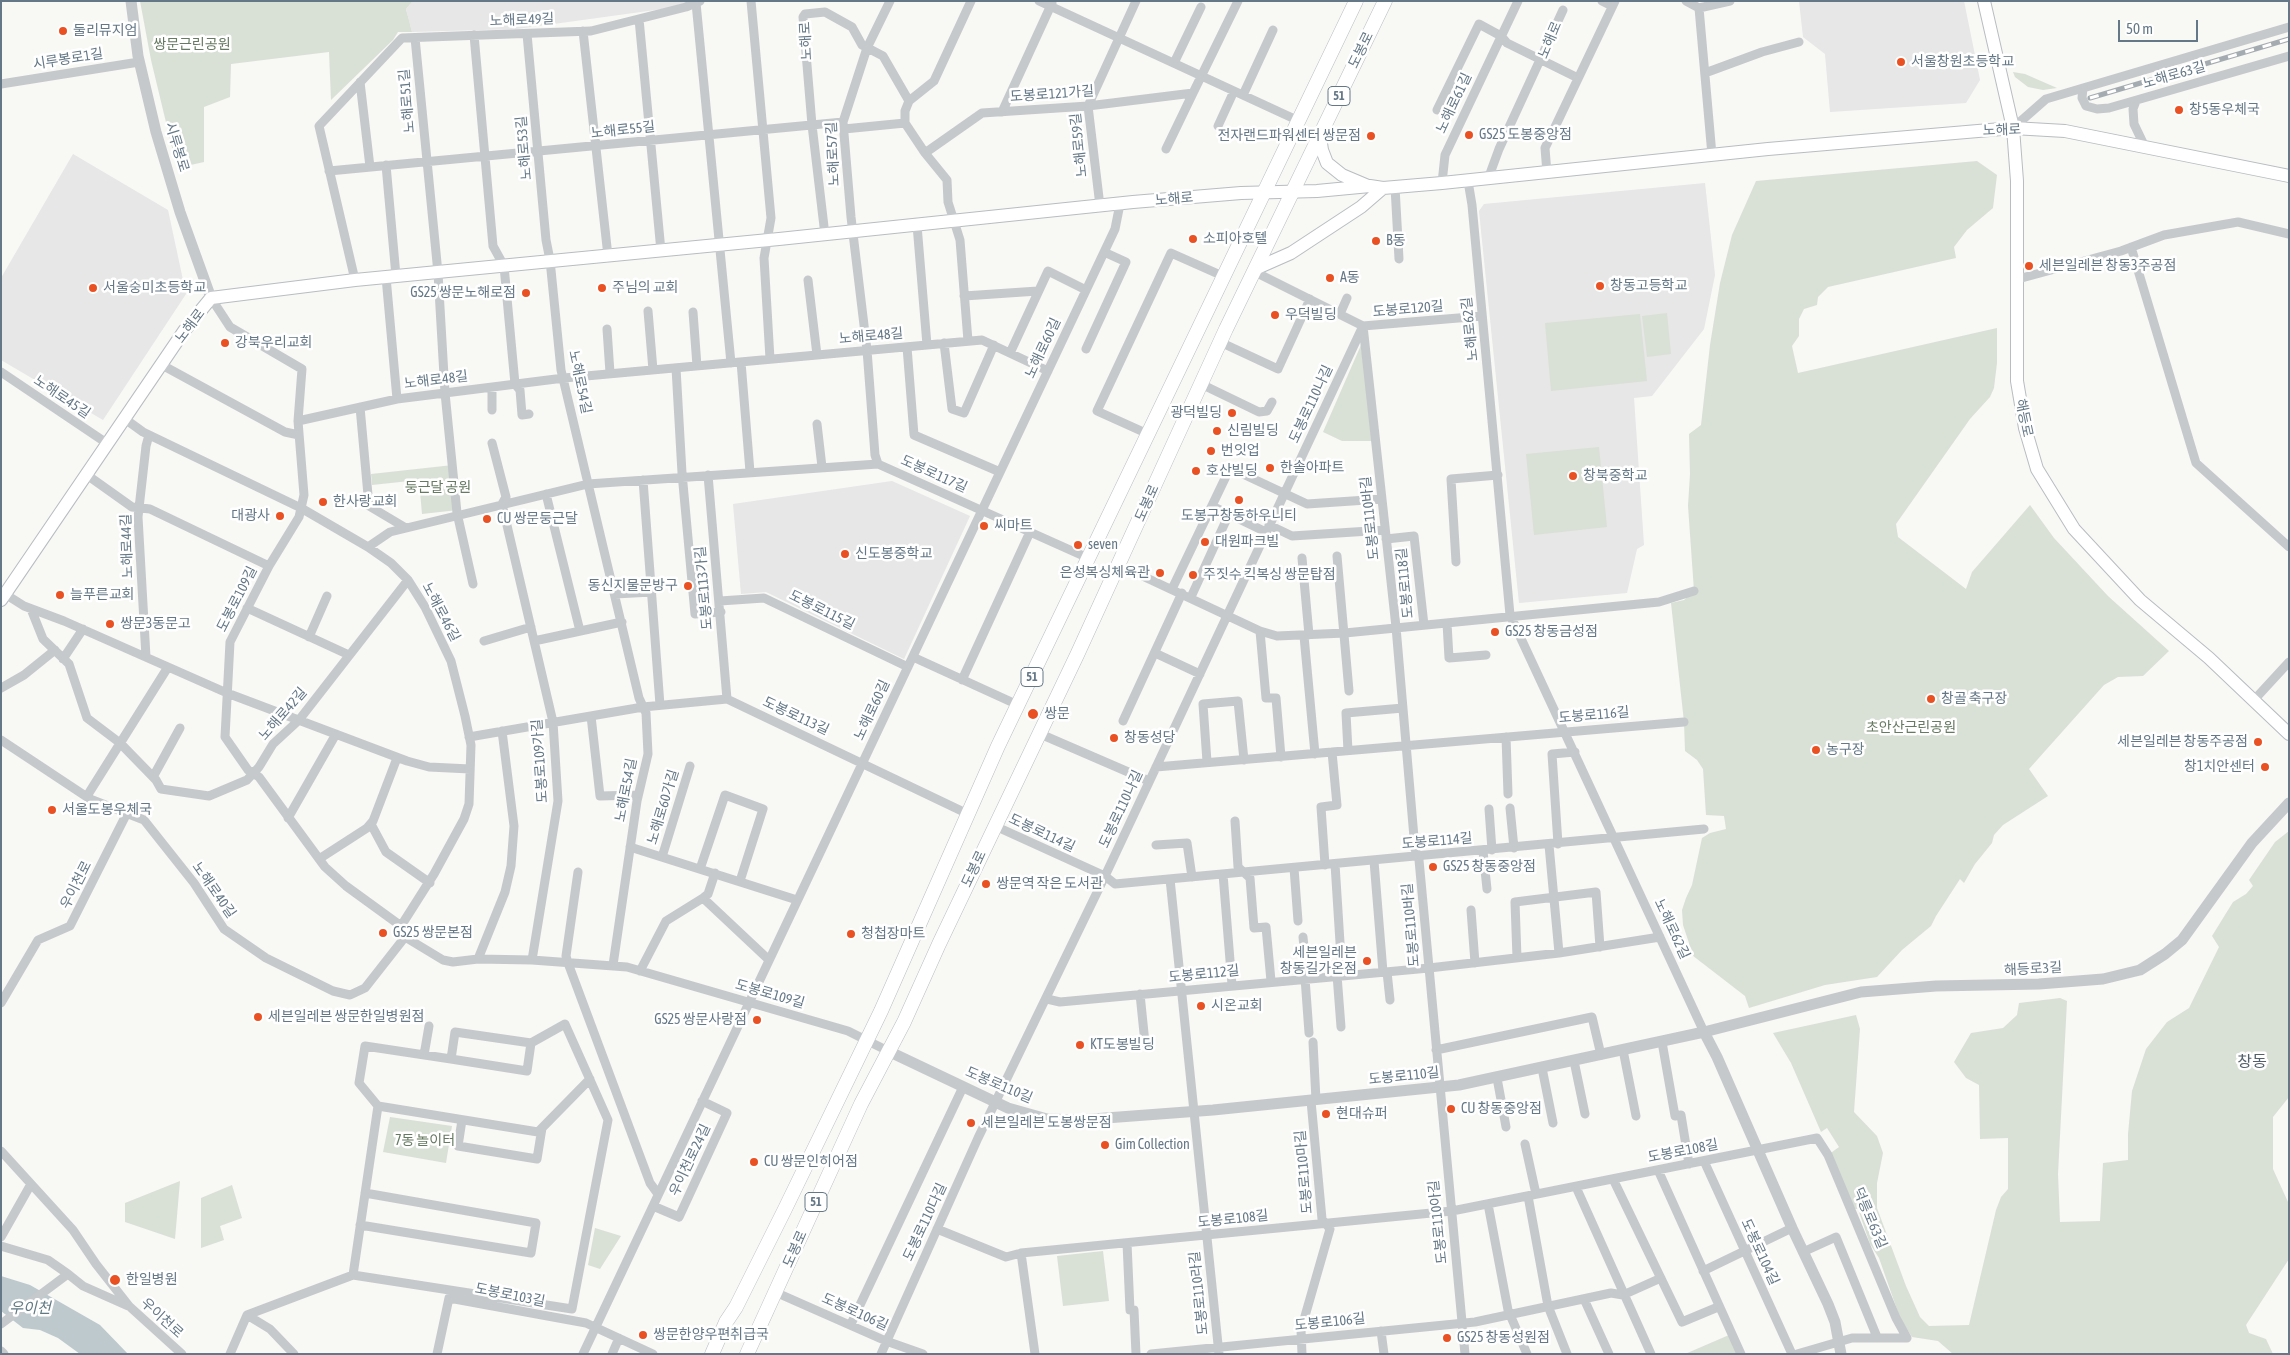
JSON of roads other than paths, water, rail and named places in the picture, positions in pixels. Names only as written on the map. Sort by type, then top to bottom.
[{"type":"main road","name":"도봉로","points":[[712,1354],[726,1322],[736,1307],[890,991],[1018,705],[1356,1]]},
{"type":"main road","name":"도봉로","points":[[747,1354],[861,1104],[904,1022],[1220,342],[1385,1]]},
{"type":"main road","name":"해등로","points":[[1984,1],[2014,128],[2017,181],[2017,381],[2025,428],[2038,469],[2074,529],[2133,592],[2254,700],[2289,734]]},
{"type":"main road","name":"노해로","points":[[3,597],[184,331],[211,298],[355,280],[825,235],[1120,204],[1294,190],[1317,191],[1442,184],[1712,155],[2014,128],[2065,131],[2289,176]]},
{"type":"main road","points":[[1320,136],[1322,150],[1328,163],[1342,175],[1383,187]]},
{"type":"main road","points":[[1256,270],[1291,253],[1361,208],[1383,187]]},
{"type":"street","name":"시루봉로","points":[[131,1],[139,62],[156,132],[180,212],[211,298]]},
{"type":"street","points":[[751,1],[771,218],[769,240],[764,258],[770,359]]},
{"type":"street","points":[[818,1],[820,11]]},
{"type":"street","name":"노해로57길","points":[[853,232],[843,125],[867,48],[890,1]]},
{"type":"street","points":[[968,341],[960,240],[948,202],[947,180],[925,154],[905,123],[905,111],[909,101],[934,81],[972,1]]},
{"type":"street","points":[[1039,1],[1052,4],[1298,121]]},
{"type":"street","name":"노해로59길","points":[[1100,206],[1088,106],[1136,1]]},
{"type":"street","points":[[1166,149],[1238,1]]},
{"type":"street","name":"노해로61길","points":[[1442,184],[1445,155],[1518,1]]},
{"type":"street","points":[[1547,173],[1544,151],[1613,4],[1602,1]]},
{"type":"street","points":[[1686,1],[1699,8],[1718,2],[1730,1]]},
{"type":"street","points":[[698,2],[731,362]]},
{"type":"street","name":"노해로49길","points":[[355,280],[319,126],[402,38],[583,31],[639,19],[698,2]]},
{"type":"street","points":[[1002,112],[1052,4]]},
{"type":"street","points":[[1174,63],[1201,6]]},
{"type":"street","points":[[1699,8],[1712,155]]},
{"type":"street","name":"노해로","points":[[1488,179],[1507,131],[1563,10]]},
{"type":"street","name":"노해로","points":[[825,235],[812,125],[803,17],[805,14],[820,11],[852,27],[862,45],[867,48]]},
{"type":"street","points":[[639,19],[661,251]]},
{"type":"street","name":"노해로61길","points":[[1437,110],[1479,24],[1501,36],[1507,44],[1578,78]]},
{"type":"street","name":"노해로63길","points":[[2014,128],[2046,99],[2289,26]]},
{"type":"street","points":[[1244,95],[1272,30]]},
{"type":"street","points":[[583,31],[608,256]]},
{"type":"street","name":"노해로53길","points":[[527,34],[546,240],[550,260]]},
{"type":"street","points":[[474,36],[493,246],[504,266],[516,384],[520,390],[522,415],[529,414]]},
{"type":"street","name":"노해로51길","points":[[415,38],[438,273]]},
{"type":"street","points":[[1705,73],[1762,52],[1799,42]]},
{"type":"street","points":[[867,48],[883,56],[909,101]]},
{"type":"street","name":"노해로63길","points":[[2083,88],[2082,98],[2090,108],[2108,108],[2289,56]]},
{"type":"street","name":"시루봉로1길","points":[[1,84],[139,62]]},
{"type":"street","points":[[360,82],[370,166]]},
{"type":"street","points":[[1218,126],[1234,91]]},
{"type":"street","name":"도봉로121가길","points":[[925,154],[982,113],[1088,106],[1194,93]]},
{"type":"street","points":[[2136,101],[2133,109],[2134,124],[2145,147]]},
{"type":"street","name":"노해로55길","points":[[538,151],[812,125],[905,123]]},
{"type":"street","points":[[329,171],[538,151]]},
{"type":"street","points":[[386,165],[397,399]]},
{"type":"street","name":"노해로62길","points":[[1468,181],[1472,205],[1510,615],[1616,838],[1704,1032]]},
{"type":"street","points":[[1383,187],[1399,259]]},
{"type":"street","name":"노해로60길","points":[[749,1003],[1104,252],[1115,228],[1120,204]]},
{"type":"street","points":[[2018,279],[2131,247],[2164,235],[2238,222],[2289,234]]},
{"type":"street","points":[[917,225],[927,345]]},
{"type":"street","points":[[853,232],[867,350],[875,455],[878,464]]},
{"type":"street","points":[[2131,247],[2196,463],[2289,546]]},
{"type":"street","points":[[1086,349],[1126,262],[1104,252]]},
{"type":"street","points":[[1148,434],[1097,411],[1172,253],[1225,277]]},
{"type":"street","name":"노해로54길","points":[[550,260],[561,370],[639,698],[646,712],[648,754],[638,795],[613,965]]},
{"type":"street","name":"도봉로120길","points":[[1256,270],[1363,326],[1482,316]]},
{"type":"street","name":"노해로60길","points":[[1010,353],[1048,271],[1086,290]]},
{"type":"street","points":[[438,273],[445,392],[457,515],[473,584]]},
{"type":"street","points":[[808,280],[818,355]]},
{"type":"street","points":[[964,296],[1038,291]]},
{"type":"street","name":"도봉로109길","points":[[211,298],[230,327],[302,369],[298,421],[304,495],[299,516],[269,566],[230,642],[225,736],[248,770],[259,777],[319,859],[346,886],[402,926]]},
{"type":"street","points":[[1340,314],[1347,298]]},
{"type":"street","points":[[1220,342],[1278,369],[1310,299]]},
{"type":"street","points":[[648,311],[653,370]]},
{"type":"street","points":[[693,312],[697,366]]},
{"type":"street","name":"도봉로110나길","points":[[997,1104],[1363,326]]},
{"type":"street","name":"도봉로110바길","points":[[1363,326],[1396,627],[1415,849],[1418,857],[1440,1088]]},
{"type":"street","points":[[607,329],[610,374]]},
{"type":"street","name":"노해로48길","points":[[298,421],[360,406],[445,392],[564,378],[982,340],[1048,371]]},
{"type":"street","points":[[944,343],[952,409],[964,413],[994,345]]},
{"type":"street","points":[[907,347],[914,435],[1000,472]]},
{"type":"street","points":[[741,362],[750,472]]},
{"type":"street","points":[[162,365],[285,432],[299,435]]},
{"type":"street","points":[[676,368],[682,476],[695,614],[721,612]]},
{"type":"street","name":"노해로45길","points":[[1,372],[108,444]]},
{"type":"street","points":[[1201,384],[1259,412],[1268,411],[1272,402]]},
{"type":"street","points":[[492,387],[492,410]]},
{"type":"street","points":[[360,406],[369,506],[406,528]]},
{"type":"street","name":"노해로46길","points":[[125,419],[149,435],[301,508],[368,547],[391,563],[408,580],[426,608],[451,661],[469,736],[469,804],[464,819],[430,883],[402,926]]},
{"type":"street","points":[[818,424],[822,467]]},
{"type":"street","name":"노해로44길","points":[[146,657],[139,509],[149,435]]},
{"type":"street","points":[[492,442],[506,497],[502,504]]},
{"type":"street","name":"도봉로117길","points":[[368,547],[390,532],[588,484],[682,476],[878,464],[1088,558]]},
{"type":"street","points":[[1172,589],[1230,468],[1307,504],[1382,499]]},
{"type":"street","points":[[87,475],[132,507],[150,510],[269,566]]},
{"type":"street","name":"도봉로113가길","points":[[708,475],[727,699]]},
{"type":"street","points":[[1456,562],[1451,479],[1498,475]]},
{"type":"street","points":[[643,480],[660,705]]},
{"type":"street","points":[[546,494],[580,631]]},
{"type":"street","name":"도봉로109가길","points":[[502,504],[553,722],[558,801],[532,960]]},
{"type":"street","points":[[1212,506],[1268,529],[1292,536],[1386,534]]},
{"type":"street","points":[[1123,721],[1155,653],[1229,514]]},
{"type":"street","points":[[962,680],[1030,532]]},
{"type":"street","name":"도봉로118길","points":[[1386,534],[1414,536],[1424,625]]},
{"type":"street","points":[[1337,556],[1349,691]]},
{"type":"street","points":[[1302,558],[1314,754]]},
{"type":"street","name":"도봉로118길","points":[[1118,565],[1227,614],[1260,631],[1277,636],[1447,623],[1510,615]]},
{"type":"street","name":"노해로42길","points":[[31,609],[43,639],[63,659],[73,673],[87,718],[120,743],[153,777],[161,789],[209,796],[247,780],[259,768],[273,744],[299,720],[408,580]]},
{"type":"street","points":[[1510,615],[1659,602],[1694,591]]},
{"type":"street","points":[[615,594],[652,592]]},
{"type":"street","points":[[310,637],[327,596]]},
{"type":"street","points":[[3,597],[83,629],[227,693],[397,758],[428,767],[470,769]]},
{"type":"street","name":"도봉로115길","points":[[720,601],[764,598],[908,667]]},
{"type":"street","points":[[247,608],[349,655]]},
{"type":"street","points":[[534,641],[622,622]]},
{"type":"street","points":[[1447,623],[1449,658],[1486,655]]},
{"type":"street","points":[[484,641],[531,627]]},
{"type":"street","points":[[63,659],[83,629]]},
{"type":"street","points":[[1260,631],[1266,698],[1276,698],[1280,757]]},
{"type":"street","points":[[1,688],[24,675],[55,650]]},
{"type":"street","points":[[1155,653],[1200,674]]},
{"type":"street","points":[[912,657],[1018,705]]},
{"type":"street","points":[[2254,700],[2289,662]]},
{"type":"street","points":[[87,796],[168,667]]},
{"type":"street","points":[[469,736],[643,707],[727,699]]},
{"type":"street","name":"도봉로113길","points":[[727,699],[968,814]]},
{"type":"street","points":[[1207,762],[1203,704],[1238,701],[1244,760]]},
{"type":"street","points":[[1348,751],[1346,713],[1403,708]]},
{"type":"street","points":[[591,716],[600,796],[638,795]]},
{"type":"street","name":"도봉로116길","points":[[1156,767],[1684,722]]},
{"type":"street","points":[[153,777],[180,728]]},
{"type":"street","points":[[478,959],[505,892],[511,866],[514,826],[502,731]]},
{"type":"street","points":[[1038,733],[1149,781]]},
{"type":"street","points":[[288,818],[336,734]]},
{"type":"street","points":[[1506,736],[1508,794]]},
{"type":"street","name":"노해로40길","points":[[1,740],[87,796],[144,820],[194,883],[224,929],[266,958],[333,991],[350,995],[356,994],[365,988],[404,937]]},
{"type":"street","points":[[1325,865],[1321,807],[1337,805],[1332,752]]},
{"type":"street","points":[[1559,953],[1554,898],[1552,754],[1575,752]]},
{"type":"street","points":[[319,859],[371,824],[397,758]]},
{"type":"street","name":"노해로60가길","points":[[662,857],[690,766]]},
{"type":"street","points":[[700,869],[725,795],[763,809],[740,881]]},
{"type":"street","name":"해등로3길","points":[[1704,1032],[1861,992],[1936,986],[2039,984],[2104,979],[2132,974],[2153,963],[2182,940],[2252,843],[2289,802]]},
{"type":"street","points":[[1510,808],[1514,848]]},
{"type":"street","name":"도봉로114길","points":[[1486,889],[1489,809]]},
{"type":"street","name":"우이천로","points":[[1,1003],[38,940],[70,926],[127,813]]},
{"type":"street","points":[[1235,821],[1238,866],[1250,878],[1254,928],[1266,927],[1271,981]]},
{"type":"street","points":[[371,824],[386,852],[430,883]]},
{"type":"street","name":"도봉로114길","points":[[995,826],[1105,876],[1115,884],[1616,838]]},
{"type":"street","points":[[1616,838],[1704,830]]},
{"type":"street","points":[[1156,845],[1187,842],[1192,877]]},
{"type":"street","name":"노해로60가길","points":[[630,847],[797,900]]},
{"type":"street","points":[[1374,861],[1385,972],[1390,1000]]},
{"type":"street","points":[[1335,864],[1341,1027]]},
{"type":"street","points":[[1294,868],[1298,921]]},
{"type":"street","points":[[578,872],[566,956],[650,1183],[658,1194]]},
{"type":"street","points":[[640,971],[666,922],[708,894],[714,873]]},
{"type":"street","points":[[1223,874],[1232,985]]},
{"type":"street","points":[[1170,879],[1194,1111]]},
{"type":"street","points":[[1517,958],[1515,902],[1596,892],[1600,947]]},
{"type":"street","points":[[704,898],[769,960]]},
{"type":"street","points":[[1471,910],[1475,963]]},
{"type":"street","points":[[402,926],[404,937]]},
{"type":"street","name":"도봉로109길","points":[[404,937],[443,960],[460,962],[478,959],[532,960],[613,965],[640,971],[848,1031],[888,1051]]},
{"type":"street","points":[[1303,937],[1309,1032]]},
{"type":"street","name":"도봉로112길","points":[[1047,999],[1060,1002],[1271,981],[1429,968],[1559,953],[1660,937]]},
{"type":"street","points":[[1140,994],[1145,1043]]},
{"type":"street","name":"우이천로24길","points":[[583,1354],[749,1003]]},
{"type":"street","points":[[1436,1050],[1592,1017],[1601,1055]]},
{"type":"street","points":[[230,1354],[247,1315],[353,1275],[572,1309],[608,1120],[565,1024],[531,1044],[455,1032],[451,1059]]},
{"type":"street","points":[[424,1055],[429,1026]]},
{"type":"street","points":[[1704,1032],[1717,1057],[1835,1322],[1840,1348],[1797,1354]]},
{"type":"street","name":"도봉로110길","points":[[888,1051],[997,1104],[1029,1115],[1062,1120],[1194,1111],[1440,1088],[1497,1078],[1704,1032]]},
{"type":"street","name":"도봉로110마길","points":[[1302,1354],[1301,1330],[1330,1229],[1322,1219],[1314,1100],[1313,1042]]},
{"type":"street","points":[[1662,1042],[1674,1116],[1681,1115],[1689,1164]]},
{"type":"street","points":[[531,1044],[527,1071],[365,1046],[359,1083],[378,1106],[538,1132],[590,1079]]},
{"type":"street","points":[[1623,1050],[1636,1116]]},
{"type":"street","points":[[1574,1061],[1585,1114]]},
{"type":"street","points":[[1542,1068],[1553,1123]]},
{"type":"street","points":[[1497,1078],[1506,1127]]},
{"type":"street","points":[[851,1324],[963,1087]]},
{"type":"street","name":"도봉로110아길","points":[[1440,1088],[1465,1354]]},
{"type":"street","name":"우이천로24길","points":[[653,1206],[679,1217],[727,1113],[702,1101]]},
{"type":"street","name":"도봉로110다길","points":[[880,1354],[997,1104]]},
{"type":"street","points":[[353,1275],[378,1106]]},
{"type":"street","name":"도봉로110라길","points":[[1194,1111],[1219,1350]]},
{"type":"street","points":[[462,1120],[458,1146],[538,1159],[542,1128]]},
{"type":"street","name":"덕릉로63길","points":[[1758,1150],[1817,1138],[1824,1149],[1896,1318],[1907,1338],[1852,1338],[1840,1348]]},
{"type":"street","points":[[1525,1144],[1548,1306],[1567,1354]]},
{"type":"street","name":"도봉로108길","points":[[937,1229],[1006,1257],[1021,1253],[1452,1211],[1758,1150]]},
{"type":"street","name":"우이천로","points":[[1,1151],[73,1230],[96,1264],[129,1306],[182,1354]]},
{"type":"street","name":"도봉로104길","points":[[1704,1161],[1792,1354]]},
{"type":"street","points":[[1658,1170],[1718,1307],[1741,1354]]},
{"type":"street","points":[[1613,1179],[1682,1322],[1718,1307]]},
{"type":"street","points":[[1,1237],[31,1184]]},
{"type":"street","points":[[1576,1186],[1623,1295],[1651,1354]]},
{"type":"street","points":[[360,1225],[532,1253],[536,1223],[365,1193]]},
{"type":"street","points":[[1488,1204],[1510,1314],[1527,1354]]},
{"type":"street","points":[[1703,1272],[1792,1228]]},
{"type":"street","points":[[1803,1252],[1836,1237],[1877,1337]]},
{"type":"street","points":[[1126,1243],[1130,1310],[1134,1310],[1136,1354]]},
{"type":"street","points":[[1,1246],[48,1260],[83,1286],[129,1306]]},
{"type":"street","points":[[1021,1253],[1036,1354]]},
{"type":"street","points":[[1,1324],[66,1275]]},
{"type":"street","points":[[1623,1295],[1661,1278]]},
{"type":"street","name":"도봉로106길","points":[[776,1292],[886,1341],[924,1354]]},
{"type":"street","name":"도봉로106길","points":[[1151,1354],[1219,1350],[1301,1339],[1462,1323],[1610,1293],[1623,1295]]},
{"type":"street","name":"도봉로103길","points":[[437,1354],[449,1298],[586,1323],[653,1354]]},
{"type":"street","points":[[1584,1299],[1609,1354]]},
{"type":"street","points":[[247,1315],[270,1329],[294,1354]]},
{"type":"street","points":[[1381,1331],[1384,1354]]},
{"type":"street","points":[[612,1354],[620,1338]]},
{"type":"street","points":[[1,1351],[4,1354]]},
{"type":"water","name":"우이천","points":[[1,1276],[30,1285],[100,1325],[128,1354],[80,1354],[58,1338],[40,1330],[23,1328],[1,1311]]},
{"type":"railway","points":[[2090,98],[2289,39]]},
{"type":"place","name":"둘리뮤지엄","points":[[63,31]]},
{"type":"place","name":"서울창원초등학교","points":[[1901,62]]},
{"type":"place","name":"창5동우체국","points":[[2179,110]]},
{"type":"place","name":"GS25 도봉중앙점","points":[[1469,135]]},
{"type":"place","name":"전자랜드파워센터 쌍문점","points":[[1371,136]]},
{"type":"place","name":"소피아호텔","points":[[1193,239]]},
{"type":"place","name":"B동","points":[[1376,241]]},
{"type":"place","name":"세븐일레븐 창동3주공점","points":[[2029,266]]},
{"type":"place","name":"A동","points":[[1330,278]]},
{"type":"place","name":"창동고등학교","points":[[1600,286]]},
{"type":"place","name":"서울숭미초등학교","points":[[93,288]]},
{"type":"place","name":"주님의 교회","points":[[602,288]]},
{"type":"place","name":"GS25 쌍문노해로점","points":[[526,293]]},
{"type":"place","name":"우덕빌딩","points":[[1275,315]]},
{"type":"place","name":"강북우리교회","points":[[225,343]]},
{"type":"place","name":"광덕빌딩","points":[[1232,413]]},
{"type":"place","name":"신림빌딩","points":[[1217,431]]},
{"type":"place","name":"번잇업","points":[[1211,451]]},
{"type":"place","name":"한솔아파트","points":[[1270,468]]},
{"type":"place","name":"호산빌딩","points":[[1196,471]]},
{"type":"place","name":"창북중학교","points":[[1573,476]]},
{"type":"place","name":"도봉구창동하우니티","points":[[1239,500]]},
{"type":"place","name":"한사랑교회","points":[[323,502]]},
{"type":"place","name":"대광사","points":[[280,516]]},
{"type":"place","name":"CU 쌍문둥근달","points":[[487,519]]},
{"type":"place","name":"씨마트","points":[[984,526]]},
{"type":"place","name":"대원파크빌","points":[[1205,542]]},
{"type":"place","name":"seven","points":[[1078,545]]},
{"type":"place","name":"신도봉중학교","points":[[845,554]]},
{"type":"place","name":"은성복싱체육관","points":[[1160,573]]},
{"type":"place","name":"주짓수 킥복싱 쌍문탑점","points":[[1193,575]]},
{"type":"place","name":"동신지물문방구","points":[[688,586]]},
{"type":"place","name":"늘푸른교회","points":[[60,595]]},
{"type":"place","name":"쌍문3동문고","points":[[110,624]]},
{"type":"place","name":"GS25 창동금성점","points":[[1495,632]]},
{"type":"place","name":"창골 축구장","points":[[1931,699]]},
{"type":"place","name":"쌍문","points":[[1033,714]]},
{"type":"place","name":"창동성당","points":[[1114,738]]},
{"type":"place","name":"세븐일레븐 창동주공점","points":[[2258,742]]},
{"type":"place","name":"농구장","points":[[1816,750]]},
{"type":"place","name":"창1치안센터","points":[[2265,767]]},
{"type":"place","name":"서울도봉우체국","points":[[52,810]]},
{"type":"place","name":"GS25 창동중앙점","points":[[1433,867]]},
{"type":"place","name":"쌍문역 작은 도서관","points":[[986,884]]},
{"type":"place","name":"GS25 쌍문본점","points":[[383,933]]},
{"type":"place","name":"청첩장마트","points":[[851,934]]},
{"type":"place","name":"세븐일레븐 창동길가온점","points":[[1367,961]]},
{"type":"place","name":"시온교회","points":[[1201,1006]]},
{"type":"place","name":"세븐일레븐 쌍문한일병원점","points":[[258,1017]]},
{"type":"place","name":"GS25 쌍문사랑점","points":[[757,1020]]},
{"type":"place","name":"KT도봉빌딩","points":[[1080,1045]]},
{"type":"place","name":"CU 창동중앙점","points":[[1451,1109]]},
{"type":"place","name":"현대슈퍼","points":[[1326,1114]]},
{"type":"place","name":"세븐일레븐 도봉쌍문점","points":[[971,1123]]},
{"type":"place","name":"Gim Collection","points":[[1105,1145]]},
{"type":"place","name":"CU 쌍문인히어점","points":[[754,1162]]},
{"type":"place","name":"한일병원","points":[[115,1280]]},
{"type":"place","name":"쌍문한양우편취급국","points":[[643,1335]]},
{"type":"place","name":"GS25 창동성원점","points":[[1447,1338]]},
{"type":"district","name":"창동","points":[[2252,1062]]},
{"type":"park label","name":"쌍문근린공원","points":[[192,45]]},
{"type":"park label","name":"둥근달 공원","points":[[438,488]]},
{"type":"park label","name":"초안산근린공원","points":[[1911,728]]},
{"type":"park label","name":"7동 놀이터","points":[[425,1141]]}]
